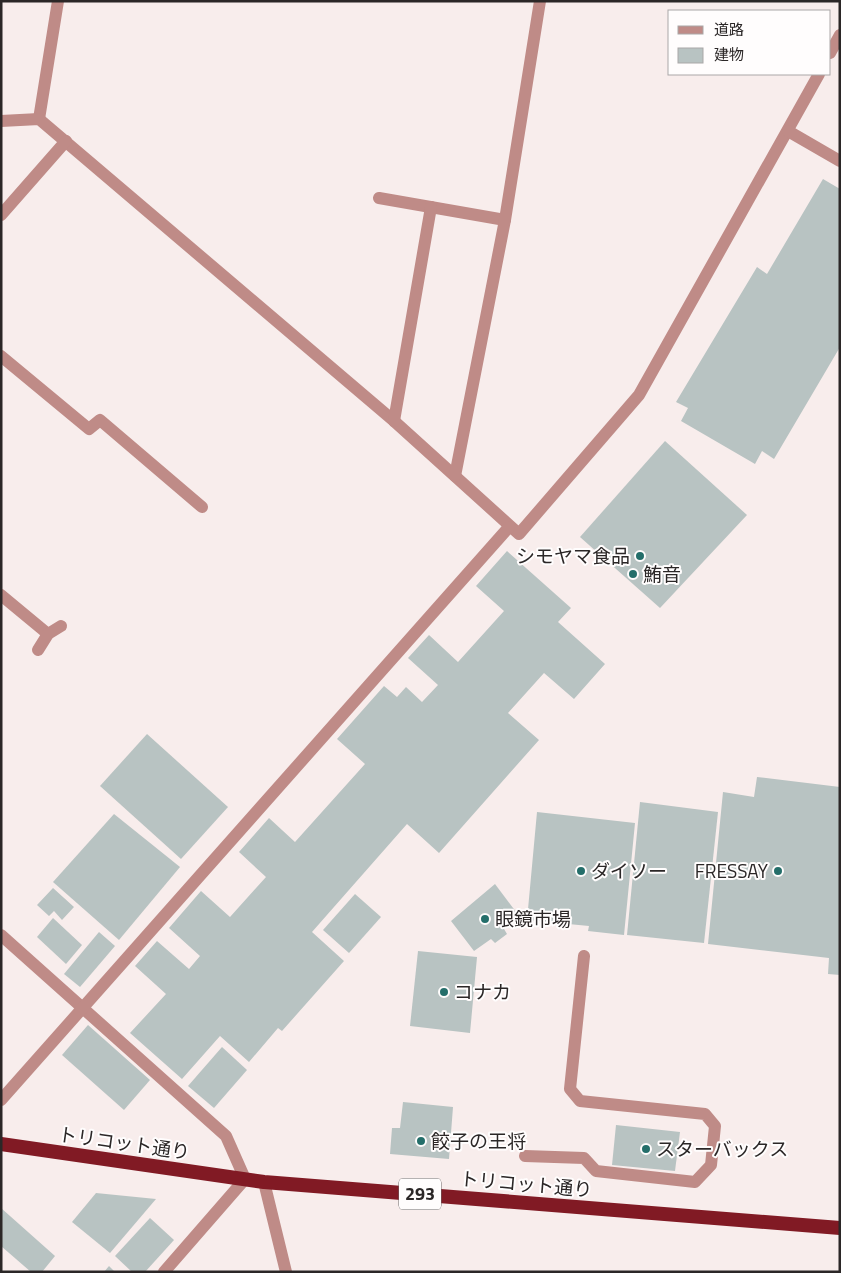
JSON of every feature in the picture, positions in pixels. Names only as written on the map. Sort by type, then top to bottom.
[{"type":"highway","name":"トリコット通り","points":[[1,1144],[264,1182],[840,1228]]},
{"type":"street","points":[[39,119],[58,1]]},
{"type":"street","points":[[456,476],[505,220],[540,1]]},
{"type":"street","points":[[831,51],[840,35]]},
{"type":"street","points":[[1,121],[39,119],[394,421],[520,534],[638,395],[788,131],[817,75]]},
{"type":"street","points":[[788,131],[840,162]]},
{"type":"street","points":[[1,215],[66,141]]},
{"type":"street","points":[[380,198],[505,220]]},
{"type":"street","points":[[394,421],[431,207]]},
{"type":"street","points":[[1,356],[89,429],[100,420],[202,507]]},
{"type":"street","points":[[1,1100],[509,526]]},
{"type":"street","points":[[1,595],[48,634]]},
{"type":"street","points":[[38,650],[48,634],[60,626]]},
{"type":"street","points":[[1,935],[84,1007],[226,1136],[244,1179],[164,1272]]},
{"type":"street","points":[[525,1156],[584,1158],[596,1171],[694,1182],[711,1165],[716,1126],[704,1114],[580,1101],[570,1089],[584,956]]},
{"type":"street","points":[[264,1182],[286,1272]]},
{"type":"building","points":[[823,179],[840,189],[840,347],[774,459],[762,451],[755,464],[681,421],[688,408],[676,402],[757,267],[767,274]]},
{"type":"building","points":[[665,441],[747,515],[660,608],[580,537]]},
{"type":"building","points":[[507,551],[571,608],[558,622],[605,664],[574,699],[544,673],[508,713],[539,740],[439,853],[407,824],[312,932],[344,961],[282,1031],[278,1028],[249,1062],[220,1036],[182,1079],[130,1033],[166,994],[135,966],[157,941],[189,969],[200,956],[169,928],[201,891],[230,917],[266,877],[239,852],[269,818],[295,842],[365,764],[337,739],[384,686],[397,697],[406,687],[422,702],[438,685],[408,658],[429,635],[458,662],[504,611],[476,586]]},
{"type":"building","points":[[147,734],[228,807],[181,859],[100,786]]},
{"type":"building","name":"FRESSAY","points":[[757,777],[840,787],[840,975],[828,974],[829,958],[708,944],[723,792],[754,797]]},
{"type":"building","points":[[640,802],[718,812],[704,943],[627,935]]},
{"type":"building","name":"ダイソー","points":[[537,812],[635,823],[624,935],[588,931],[589,926],[527,920]]},
{"type":"building","points":[[114,814],[180,867],[119,940],[53,882]]},
{"type":"building","name":"眼鏡市場","points":[[495,884],[519,916],[504,929],[507,934],[495,943],[491,939],[474,951],[451,921]]},
{"type":"building","points":[[53,888],[74,907],[62,920],[54,911],[49,916],[37,905]]},
{"type":"building","points":[[355,894],[381,917],[349,953],[323,930]]},
{"type":"building","points":[[53,918],[82,945],[66,964],[37,937]]},
{"type":"building","points":[[99,932],[115,946],[80,987],[64,974]]},
{"type":"building","name":"コナカ","points":[[418,951],[477,957],[470,1033],[410,1026]]},
{"type":"building","points":[[88,1025],[150,1080],[124,1110],[62,1055]]},
{"type":"building","points":[[222,1047],[247,1070],[214,1108],[188,1086]]},
{"type":"building","name":"餃子の王将","points":[[403,1102],[453,1107],[449,1159],[390,1154],[392,1128],[400,1128]]},
{"type":"building","name":"スターバックス","points":[[616,1125],[680,1132],[675,1171],[612,1165]]},
{"type":"building","points":[[96,1193],[156,1199],[110,1253],[72,1222]]},
{"type":"building","points":[[1,1208],[55,1256],[42,1272],[31,1272],[1,1246]]},
{"type":"building","points":[[150,1218],[174,1240],[145,1272],[132,1272],[115,1256]]},
{"type":"building","points":[[109,1266],[115,1272],[104,1272]]},
{"type":"place","name":"シモヤマ食品","points":[[640,556]]},
{"type":"place","name":"鮪音","points":[[633,574]]},
{"type":"place","name":"ダイソー","points":[[581,871]]},
{"type":"place","name":"FRESSAY","points":[[778,871]]},
{"type":"place","name":"眼鏡市場","points":[[485,919]]},
{"type":"place","name":"コナカ","points":[[444,992]]},
{"type":"place","name":"餃子の王将","points":[[421,1141]]},
{"type":"place","name":"スターバックス","points":[[646,1149]]}]
